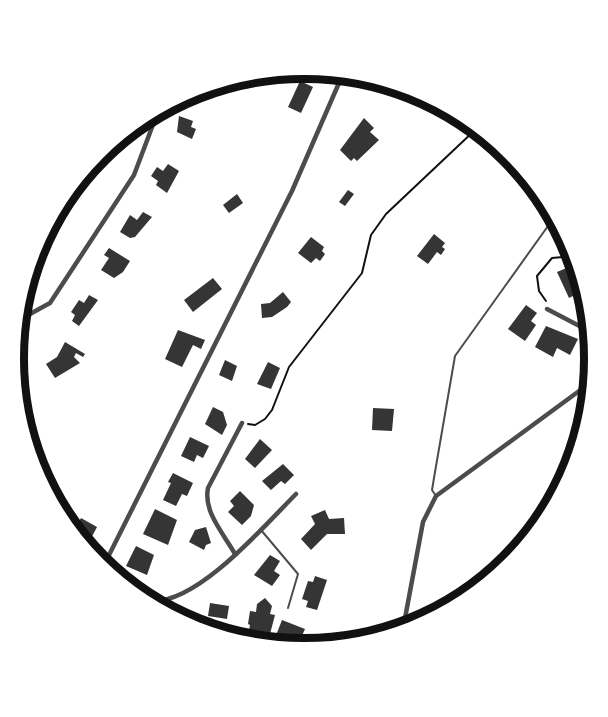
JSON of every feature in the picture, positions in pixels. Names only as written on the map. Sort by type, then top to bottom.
[{"type":"street","points":[[108,558],[292,191],[340,81]]},
{"type":"street","points":[[27,314],[50,303],[134,175],[154,122]]},
{"type":"street","points":[[547,309],[582,327]]},
{"type":"street","points":[[405,620],[423,522],[436,496],[582,389]]},
{"type":"street","points":[[236,554],[208,508],[206,498],[208,488],[242,423]]},
{"type":"street","points":[[160,599],[186,590],[218,571],[296,494]]},
{"type":"lane","points":[[436,496],[432,490],[455,356],[549,224]]},
{"type":"lane","points":[[260,529],[298,574],[288,608]]},
{"type":"path","points":[[242,423],[255,424],[265,419],[272,410],[289,367],[362,273],[371,235],[386,214],[471,134]]},
{"type":"path","points":[[555,305],[541,296],[536,278],[552,258],[565,257]]},
{"type":"building","points":[[300,81],[313,87],[301,113],[288,107]]},
{"type":"building","points":[[179,116],[193,121],[191,127],[196,129],[192,139],[177,132]]},
{"type":"building","points":[[364,118],[374,128],[370,132],[379,140],[357,161],[354,158],[351,161],[340,150]]},
{"type":"building","points":[[168,164],[179,171],[167,193],[156,185],[158,181],[151,176],[157,167],[163,171]]},
{"type":"building","points":[[348,190],[354,194],[345,206],[339,202]]},
{"type":"building","points":[[237,194],[243,203],[229,213],[223,205]]},
{"type":"building","points":[[143,212],[152,217],[135,237],[130,238],[120,232],[130,215],[137,220]]},
{"type":"building","points":[[434,234],[445,243],[442,247],[445,249],[441,255],[437,252],[428,264],[417,256]]},
{"type":"building","points":[[311,237],[324,247],[322,251],[325,254],[320,261],[316,258],[311,263],[298,253]]},
{"type":"building","points":[[109,248],[130,261],[123,272],[114,278],[101,270],[109,258],[104,255]]},
{"type":"building","points":[[569,267],[576,294],[569,298],[557,272]]},
{"type":"building","points":[[213,278],[222,289],[193,312],[184,300]]},
{"type":"building","points":[[283,292],[291,302],[287,307],[272,317],[262,318],[261,304],[270,303]]},
{"type":"building","points":[[89,295],[98,300],[79,326],[72,321],[75,315],[71,312],[79,300],[84,303]]},
{"type":"building","points":[[526,305],[537,313],[531,321],[536,325],[525,341],[508,329]]},
{"type":"building","points":[[546,326],[578,339],[570,355],[557,348],[553,357],[535,347]]},
{"type":"building","points":[[178,330],[205,340],[201,349],[193,345],[182,367],[165,359]]},
{"type":"building","points":[[65,342],[85,354],[83,357],[76,353],[74,357],[80,363],[55,378],[46,364],[57,357]]},
{"type":"building","points":[[225,360],[237,366],[232,381],[219,375]]},
{"type":"building","points":[[268,362],[280,368],[271,389],[257,384]]},
{"type":"building","points":[[213,407],[223,412],[227,425],[222,435],[205,424]]},
{"type":"building","points":[[373,408],[394,409],[392,431],[372,430]]},
{"type":"building","points":[[190,437],[209,446],[203,458],[197,455],[194,462],[181,456]]},
{"type":"building","points":[[260,439],[272,450],[255,468],[245,459]]},
{"type":"building","points":[[283,464],[294,475],[285,484],[281,481],[271,490],[262,481]]},
{"type":"building","points":[[173,473],[193,483],[187,496],[182,494],[176,506],[163,500]]},
{"type":"building","points":[[240,491],[254,505],[251,516],[242,525],[228,512],[234,506],[230,501]]},
{"type":"building","points":[[155,509],[177,520],[168,545],[143,534]]},
{"type":"building","points":[[325,510],[329,519],[344,518],[345,534],[327,534],[311,550],[301,539],[315,524],[311,516]]},
{"type":"building","points":[[81,518],[97,527],[90,540],[82,529],[78,524]]},
{"type":"building","points":[[206,527],[211,543],[206,545],[204,550],[189,542],[195,530]]},
{"type":"building","points":[[136,546],[154,555],[147,575],[126,566]]},
{"type":"building","points":[[270,555],[280,561],[274,571],[280,575],[272,586],[254,575]]},
{"type":"building","points":[[315,576],[327,580],[317,610],[306,607],[308,601],[302,599],[308,581],[313,582]]},
{"type":"building","points":[[265,598],[272,606],[270,614],[275,615],[270,634],[249,630],[250,625],[248,624],[250,611],[256,612],[257,604]]},
{"type":"building","points":[[210,603],[229,606],[227,619],[208,616]]},
{"type":"building","points":[[282,620],[305,629],[301,638],[275,637]]}]
